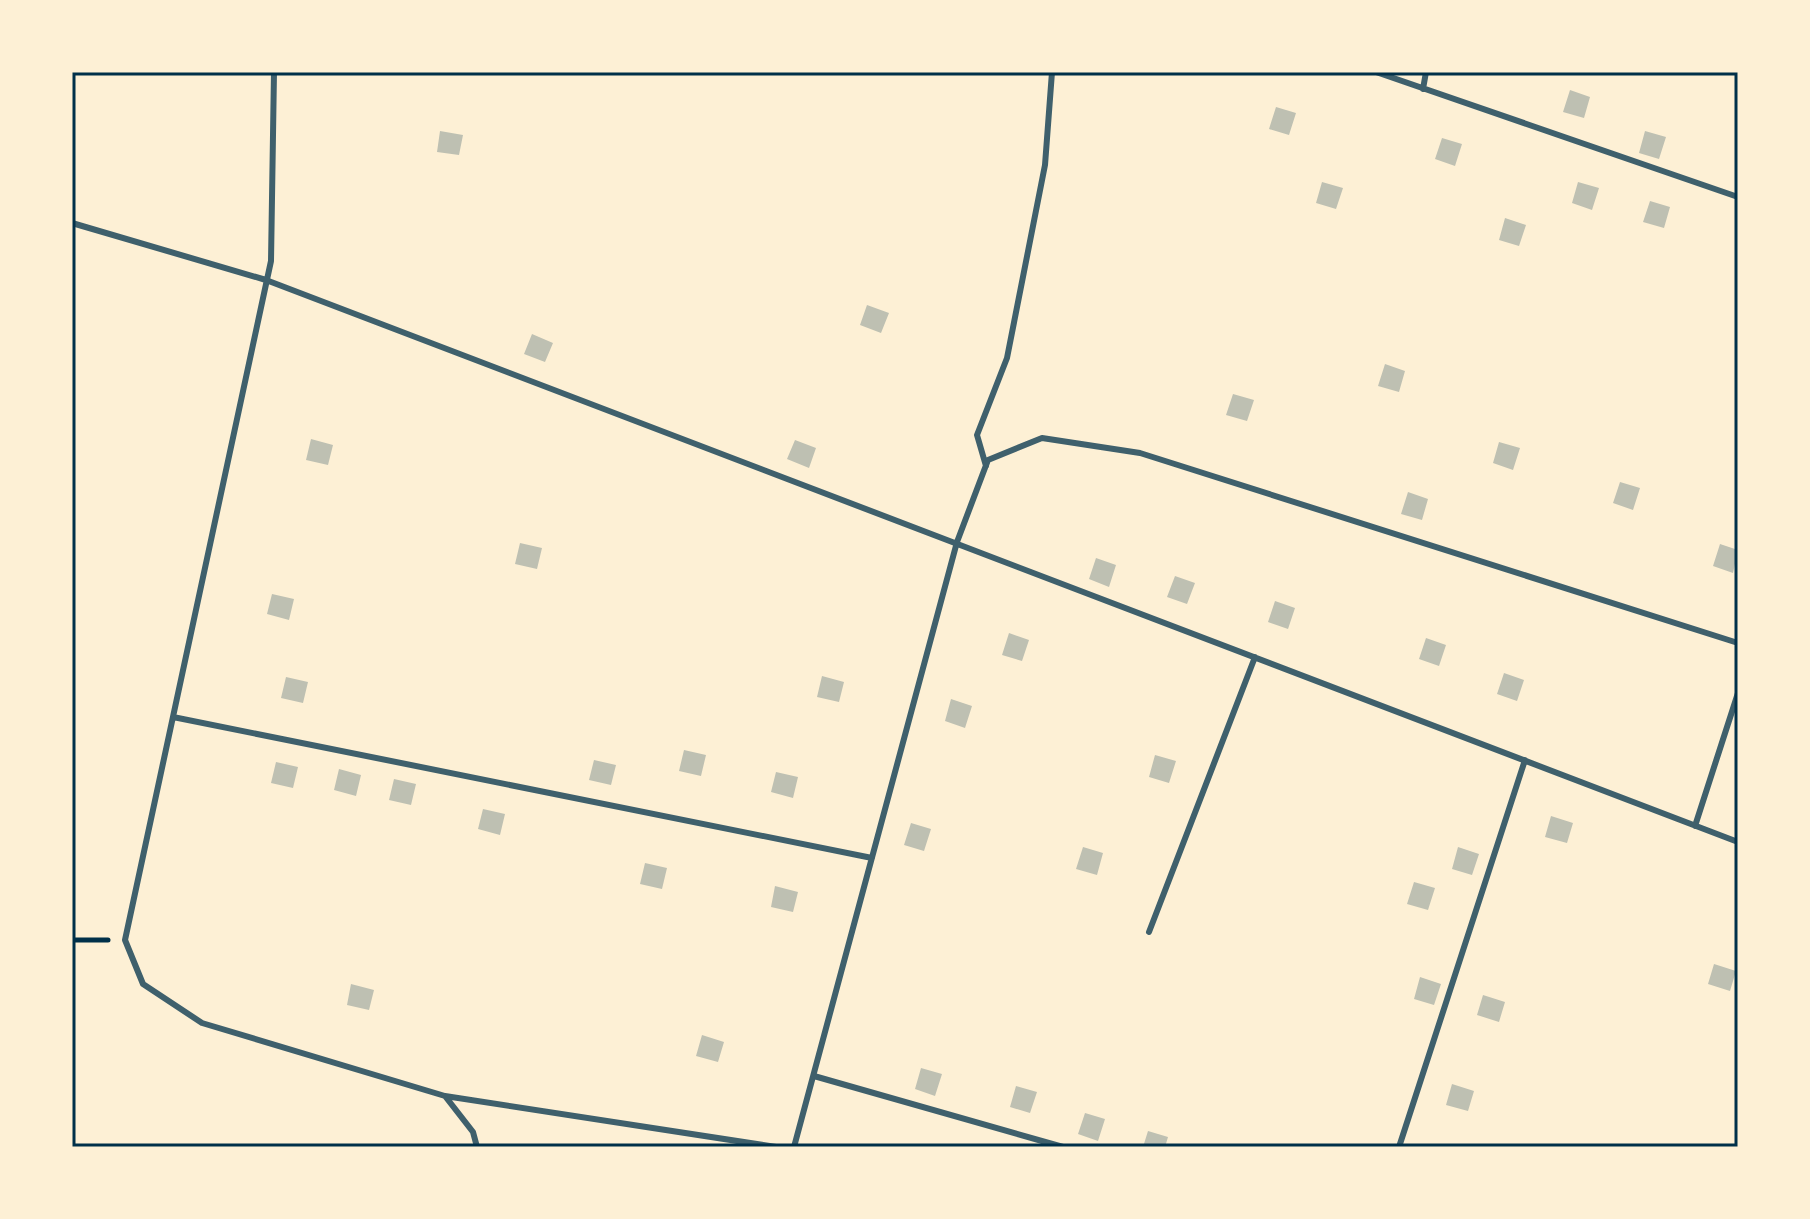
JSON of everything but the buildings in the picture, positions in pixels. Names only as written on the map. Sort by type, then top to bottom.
[{"type":"lane","points":[[274,72],[271,261],[125,940],[143,984],[202,1023],[445,1096],[776,1147]]},
{"type":"lane","points":[[986,466],[977,435],[1007,358],[1045,165],[1052,72]]},
{"type":"lane","points":[[1376,72],[1738,197]]},
{"type":"lane","points":[[1423,89],[1426,72]]},
{"type":"lane","points":[[72,223],[266,280],[1738,842]]},
{"type":"lane","points":[[794,1147],[957,542],[988,460],[1042,438],[1140,453],[1738,643]]},
{"type":"lane","points":[[1149,932],[1255,657]]},
{"type":"lane","points":[[1695,826],[1738,693]]},
{"type":"lane","points":[[173,717],[872,858]]},
{"type":"lane","points":[[1399,1147],[1525,760]]},
{"type":"lane","points":[[814,1076],[1063,1147]]},
{"type":"lane","points":[[445,1096],[473,1132],[477,1147]]},
{"type":"path","points":[[72,940],[125,940]]}]
